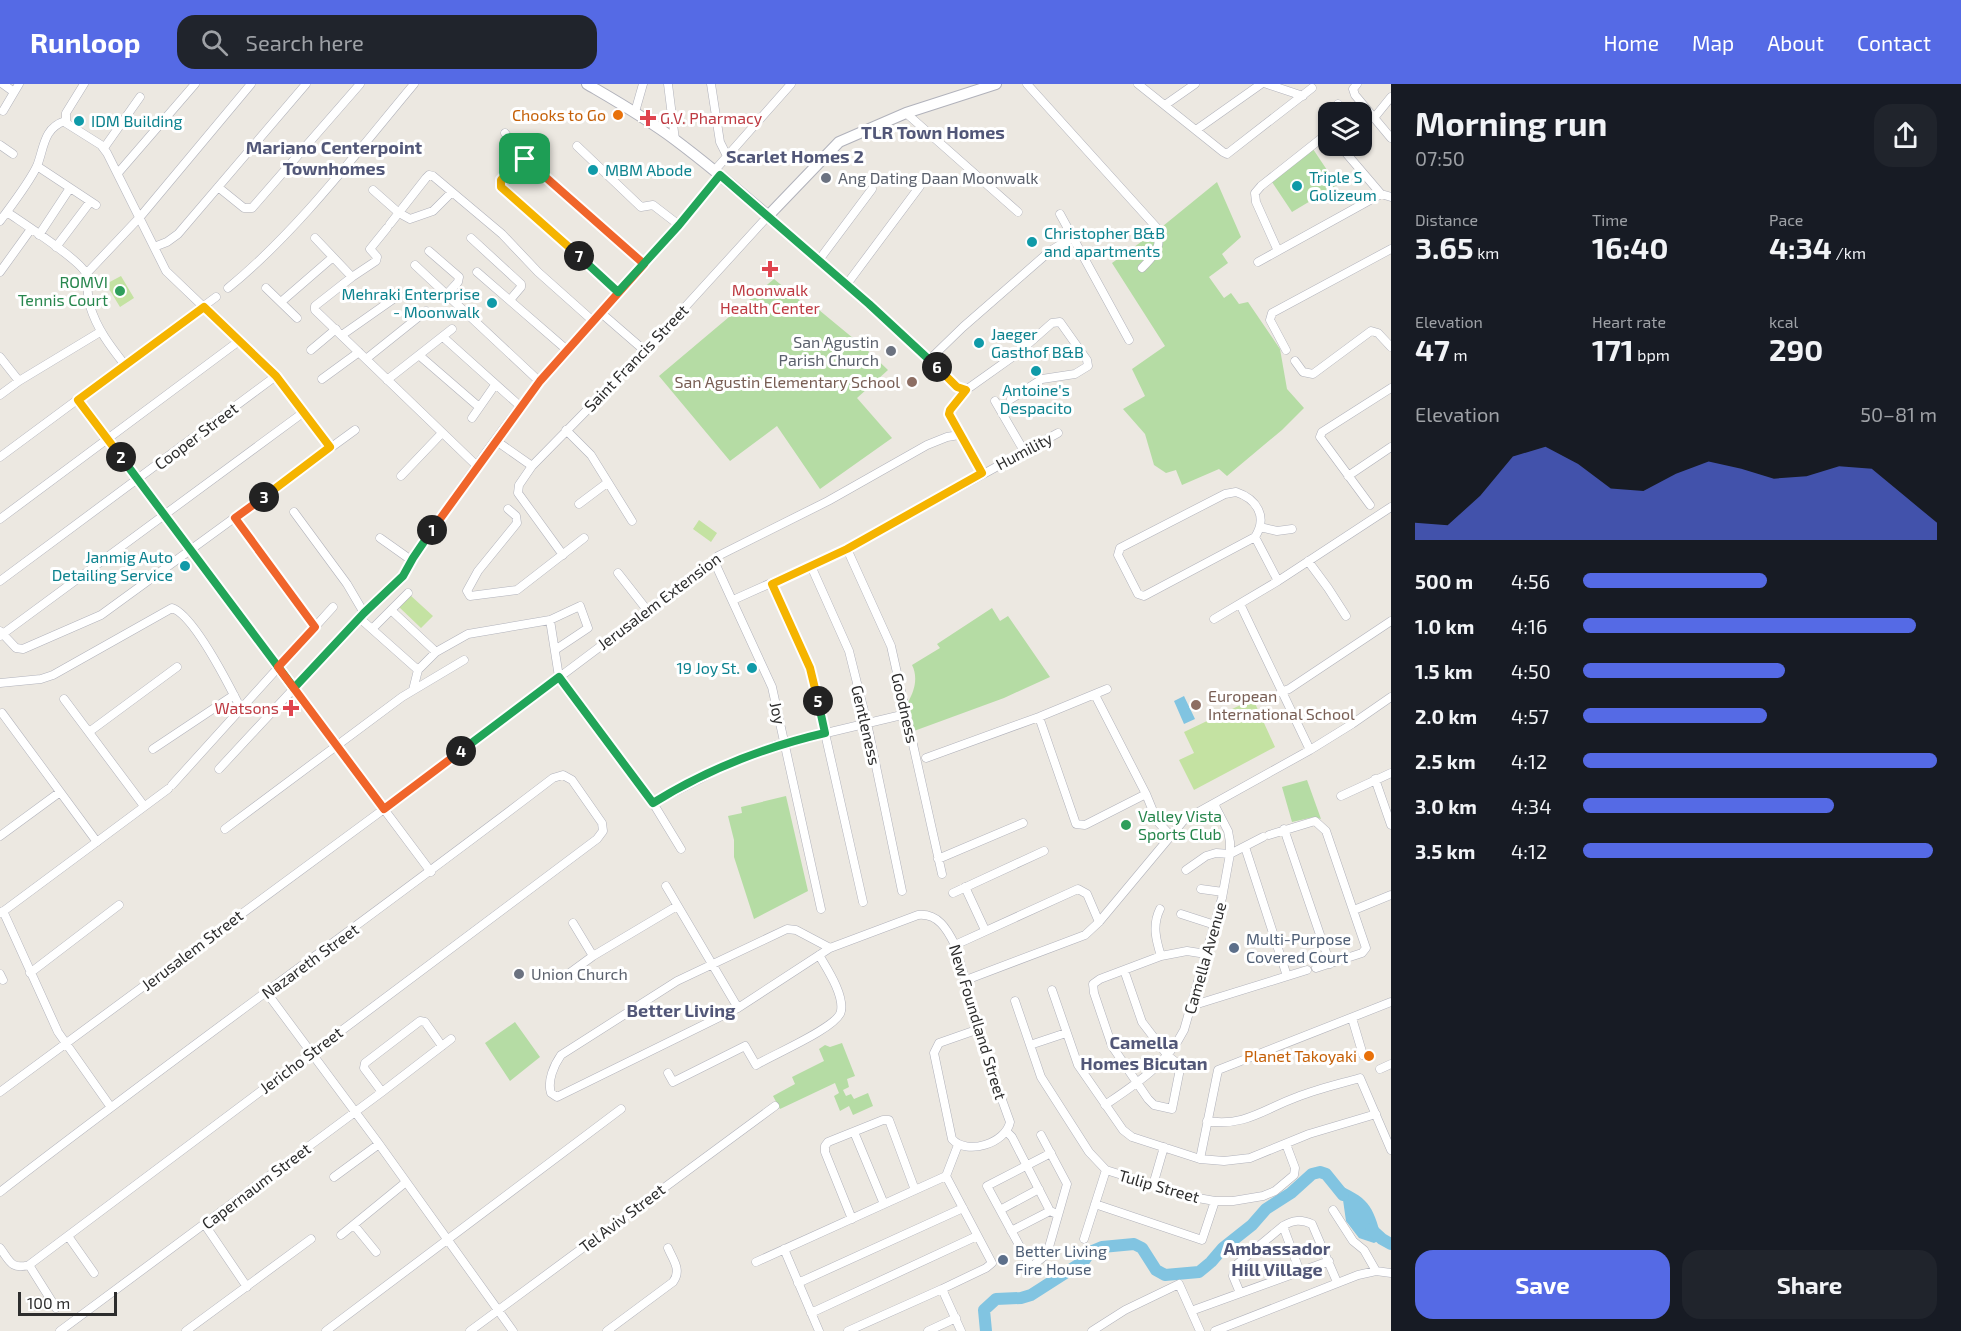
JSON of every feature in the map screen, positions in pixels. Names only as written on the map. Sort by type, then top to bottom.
[{"type":"main road","points":[[591,85],[675,140],[768,216],[836,144],[906,113],[996,84]]},
{"type":"street","points":[[3,84],[14,92]]},
{"type":"street","points":[[3,111],[19,84]]},
{"type":"street","points":[[84,84],[66,113],[65,121],[69,126],[104,148],[166,271],[276,376],[330,447]]},
{"type":"street","points":[[118,173],[195,84]]},
{"type":"street","points":[[86,274],[140,217],[251,84]]},
{"type":"street","points":[[154,247],[178,234],[306,84]]},
{"type":"street","points":[[218,187],[244,208],[252,208],[360,84]]},
{"type":"street","points":[[228,288],[257,262],[324,191],[414,84]]},
{"type":"street","points":[[635,112],[643,84]]},
{"type":"street","points":[[668,84],[675,140]]},
{"type":"street","points":[[719,84],[712,88],[720,142],[727,156]]},
{"type":"street","points":[[219,769],[403,576],[411,561],[520,406],[592,321],[679,225],[727,156],[791,84]]},
{"type":"street","points":[[1027,84],[1157,228],[1158,248],[1154,256],[1142,268]]},
{"type":"street","points":[[1138,84],[1227,154],[1312,88]]},
{"type":"street","points":[[1165,105],[1194,84]]},
{"type":"street","points":[[1196,130],[1261,84]]},
{"type":"street","points":[[1267,84],[1303,96]]},
{"type":"street","points":[[1356,86],[1355,95],[1391,138]]},
{"type":"street","points":[[104,148],[140,97]]},
{"type":"street","points":[[1374,118],[1391,97]]},
{"type":"street","points":[[906,113],[1018,212]]},
{"type":"street","points":[[0,221],[37,166],[47,136],[55,126],[65,121]]},
{"type":"street","points":[[505,133],[522,158],[644,264]]},
{"type":"street","points":[[1278,251],[1256,202],[1255,193],[1318,141]]},
{"type":"street","points":[[0,144],[13,154]]},
{"type":"street","points":[[577,146],[641,207],[653,205],[679,225]]},
{"type":"street","points":[[1349,156],[1381,194],[1391,197]]},
{"type":"street","points":[[522,158],[500,184],[503,189],[618,292]]},
{"type":"street","points":[[37,166],[93,203],[56,247]]},
{"type":"street","points":[[477,466],[315,310],[315,306],[378,260],[370,249],[429,175],[502,234],[538,272],[592,321]]},
{"type":"street","points":[[847,284],[920,186]]},
{"type":"street","points":[[39,235],[70,188]]},
{"type":"street","points":[[819,260],[872,189]]},
{"type":"street","points":[[373,190],[399,213],[410,219],[437,209],[452,192]]},
{"type":"street","points":[[1258,262],[1381,194]]},
{"type":"street","points":[[7,212],[72,258],[86,274],[90,305],[100,332],[125,365]]},
{"type":"street","points":[[1060,214],[1129,340]]},
{"type":"street","points":[[768,216],[930,359],[957,387],[966,390]]},
{"type":"street","name":"Saint Francis Street","points":[[563,555],[517,491],[532,466],[645,351],[768,216]]},
{"type":"street","points":[[0,272],[31,229]]},
{"type":"street","points":[[930,359],[1050,251],[1072,237]]},
{"type":"street","points":[[315,238],[352,277]]},
{"type":"street","points":[[471,238],[521,284],[522,286],[510,300]]},
{"type":"street","points":[[1286,350],[1270,320],[1272,313],[1391,249]]},
{"type":"street","points":[[429,251],[459,277],[446,295]]},
{"type":"street","points":[[281,302],[333,257]]},
{"type":"street","points":[[415,265],[540,381]]},
{"type":"street","points":[[477,272],[567,350]]},
{"type":"street","points":[[266,288],[297,318]]},
{"type":"street","points":[[311,350],[399,295]]},
{"type":"street","points":[[0,458],[216,297]]},
{"type":"street","points":[[366,359],[426,311]]},
{"type":"street","points":[[600,312],[645,351]]},
{"type":"street","points":[[982,473],[959,435],[949,412],[966,390],[1018,353],[1052,323],[1057,321],[1062,324],[1088,360],[1088,366],[1075,374],[1042,379],[1011,399]]},
{"type":"street","points":[[387,380],[452,329]]},
{"type":"street","points":[[1295,361],[1303,372],[1313,375],[1369,332],[1374,331],[1391,347]]},
{"type":"street","points":[[0,395],[100,332]]},
{"type":"street","points":[[443,337],[520,406]]},
{"type":"street","points":[[0,519],[239,341]]},
{"type":"street","points":[[322,379],[358,352]]},
{"type":"street","points":[[420,356],[479,407]]},
{"type":"street","points":[[0,357],[19,381]]},
{"type":"street","name":"Cooper Street","points":[[0,581],[276,376]]},
{"type":"street","points":[[472,418],[495,385]]},
{"type":"street","points":[[1370,505],[1322,442],[1320,435],[1391,388]]},
{"type":"street","points":[[78,400],[431,872]]},
{"type":"street","points":[[994,401],[1024,451]]},
{"type":"street","points":[[304,412],[1,634],[16,648],[23,649],[94,619],[355,430]]},
{"type":"street","points":[[566,430],[591,455],[632,521]]},
{"type":"street","points":[[401,476],[442,432]]},
{"type":"street","name":"Humility","points":[[733,600],[847,549],[1058,433]]},
{"type":"street","name":"Jerusalem Extension","points":[[384,809],[714,561],[720,554],[828,501],[927,446],[947,437],[959,435]]},
{"type":"street","points":[[495,440],[532,466]]},
{"type":"street","points":[[1348,476],[1391,447]]},
{"type":"street","points":[[579,504],[607,483]]},
{"type":"street","points":[[1236,492],[1253,501],[1259,510],[1262,520],[1255,537],[1144,596],[1137,592],[1118,555],[1122,545],[1226,494],[1236,492]]},
{"type":"street","points":[[1214,619],[1278,581],[1391,507]]},
{"type":"street","points":[[508,509],[516,516],[517,523],[476,575],[468,589],[468,595],[517,590],[584,538]]},
{"type":"street","points":[[294,512],[347,584],[372,629],[418,669]]},
{"type":"street","points":[[235,518],[315,627]]},
{"type":"street","points":[[1260,527],[1277,531],[1292,529]]},
{"type":"street","points":[[1255,537],[1278,581]]},
{"type":"street","points":[[380,538],[411,561]]},
{"type":"street","name":"Goodness","points":[[847,549],[891,646],[942,874]]},
{"type":"street","name":"Joy","points":[[714,561],[772,687],[821,909]]},
{"type":"street","points":[[1308,561],[1346,616]]},
{"type":"street","name":"Gentleness","points":[[811,566],[849,651],[867,723],[902,891]]},
{"type":"street","points":[[618,573],[647,610]]},
{"type":"street","points":[[772,584],[810,668],[863,903]]},
{"type":"street","points":[[372,629],[408,593]]},
{"type":"street","points":[[1240,604],[1310,750]]},
{"type":"street","points":[[413,690],[418,669],[436,652],[468,634],[550,620],[580,606],[588,626],[555,650]]},
{"type":"street","points":[[110,1106],[65,1044],[2,912],[170,787],[333,607]]},
{"type":"street","points":[[0,683],[41,679],[53,675],[169,609],[174,609],[180,613],[209,650],[241,709]]},
{"type":"street","points":[[391,610],[436,652]]},
{"type":"street","points":[[550,620],[559,677],[653,803],[681,849]]},
{"type":"street","points":[[1281,692],[1305,679],[1391,621]]},
{"type":"street","points":[[225,829],[413,690],[464,660]]},
{"type":"street","points":[[89,732],[177,667]]},
{"type":"street","points":[[926,758],[1040,717],[1107,689]]},
{"type":"street","points":[[153,748],[234,695]]},
{"type":"street","points":[[1095,695],[1146,794],[1157,821],[1171,836]]},
{"type":"street","points":[[966,980],[1081,937],[1099,922],[1184,820],[1310,750],[1391,697]]},
{"type":"street","points":[[64,699],[144,806]]},
{"type":"street","points":[[2,713],[97,842]]},
{"type":"street","points":[[653,803],[729,764],[785,742],[906,714]]},
{"type":"street","points":[[1040,717],[1076,824],[1085,825],[1146,794]]},
{"type":"street","points":[[1341,796],[1391,772]]},
{"type":"street","name":"Nazareth Street","points":[[0,1192],[110,1106],[267,993],[558,776],[563,775],[572,780],[602,823],[603,831]]},
{"type":"street","points":[[1375,779],[1391,825]]},
{"type":"street","points":[[0,836],[60,792]]},
{"type":"street","name":"Camella Avenue","points":[[1105,1105],[1137,1083],[1168,1056],[1184,1030],[1224,892],[1230,854],[1228,831],[1214,804]]},
{"type":"street","name":"Jerusalem Street","points":[[0,1092],[384,809]]},
{"type":"street","points":[[1186,870],[1212,854],[1230,854],[1284,829],[1315,821],[1326,831],[1366,948],[1362,953],[1330,964],[1191,1006]]},
{"type":"street","points":[[938,859],[1023,823]]},
{"type":"street","points":[[1284,829],[1330,964]]},
{"type":"street","name":"Jericho Street","points":[[29,1265],[597,839],[603,831]]},
{"type":"street","points":[[1245,847],[1287,976]]},
{"type":"street","points":[[952,893],[1044,851]]},
{"type":"street","points":[[666,886],[738,1008]]},
{"type":"street","points":[[965,887],[985,930]]},
{"type":"street","points":[[955,945],[1078,889],[1087,894],[1099,922]]},
{"type":"street","points":[[1201,889],[1224,892]]},
{"type":"street","points":[[1353,910],[1391,895]]},
{"type":"street","points":[[30,973],[119,905]]},
{"type":"street","points":[[567,975],[593,956],[677,906]]},
{"type":"street","points":[[1160,909],[1155,923],[1155,934],[1161,956]]},
{"type":"street","name":"New Foundland Street","points":[[712,965],[677,981],[561,1055],[555,1065],[549,1087],[551,1093],[557,1096],[738,1008],[830,948],[922,914],[932,916],[939,921],[955,945],[979,1029],[1010,1122],[1006,1132]]},
{"type":"street","points":[[1181,914],[1215,925]]},
{"type":"street","points":[[573,923],[593,956]]},
{"type":"street","points":[[712,965],[787,929],[796,930],[830,948]]},
{"type":"street","points":[[1124,970],[1142,1022],[1168,1056],[1181,1064],[1172,1109],[1154,1105],[1112,1046],[1093,984],[1100,978],[1161,956],[1187,951],[1206,954]]},
{"type":"street","points":[[668,1073],[673,1082],[746,1046],[756,1065],[804,1040],[837,1019],[841,1012],[841,1004],[835,983],[819,955]]},
{"type":"street","points":[[1052,990],[1078,1065],[1127,1134],[1200,1159],[1238,1160],[1250,1158],[1309,1134],[1376,1114]]},
{"type":"street","points":[[267,993],[513,1331]]},
{"type":"street","name":"Tulip Street","points":[[1015,1001],[1041,1077],[1089,1152],[1106,1170],[1192,1197],[1233,1201],[1263,1196],[1286,1184],[1296,1170],[1286,1144]]},
{"type":"street","points":[[1200,1159],[1218,1070],[1391,1002]]},
{"type":"street","points":[[1352,1018],[1363,1055]]},
{"type":"street","points":[[382,1092],[364,1068],[365,1063],[420,1021],[425,1022],[442,1046]]},
{"type":"street","points":[[979,1029],[939,1043],[934,1050],[942,1099],[952,1139],[958,1145],[970,1148],[980,1146],[1006,1132],[1012,1137],[1054,1213]]},
{"type":"street","points":[[1029,1045],[1066,1033]]},
{"type":"street","name":"Capernaum Street","points":[[60,1331],[205,1225],[451,1039]]},
{"type":"street","points":[[1380,1069],[1391,1064]]},
{"type":"street","points":[[1208,1121],[1225,1124],[1245,1120],[1297,1096],[1360,1078],[1391,1150]]},
{"type":"street","name":"Tel Aviv Street","points":[[470,1331],[775,1106]]},
{"type":"street","points":[[326,1331],[621,1109]]},
{"type":"street","points":[[852,1219],[824,1149],[828,1142],[883,1120],[889,1120],[915,1190]]},
{"type":"street","points":[[854,1132],[884,1204]]},
{"type":"street","points":[[1041,1135],[1051,1153],[1067,1184],[1054,1213],[1047,1254],[1031,1267],[987,1186],[1051,1153]]},
{"type":"street","points":[[334,1177],[379,1144]]},
{"type":"street","points":[[756,1262],[946,1176],[958,1145]]},
{"type":"street","points":[[1153,1185],[1164,1148]]},
{"type":"street","points":[[1084,1239],[1106,1170]]},
{"type":"street","points":[[848,1331],[942,1289],[992,1263],[946,1176]]},
{"type":"street","points":[[341,1235],[406,1182]]},
{"type":"street","points":[[1000,1210],[1039,1189]]},
{"type":"street","points":[[1095,1204],[1202,1240],[1215,1201]]},
{"type":"street","points":[[798,1283],[963,1208]]},
{"type":"street","points":[[1332,1210],[1353,1241],[1364,1250],[1376,1271]]},
{"type":"street","points":[[1011,1232],[1054,1213]]},
{"type":"street","points":[[1240,1293],[1233,1276],[1236,1265],[1282,1226],[1302,1219],[1312,1224],[1337,1282]]},
{"type":"street","points":[[205,1225],[247,1287]]},
{"type":"street","points":[[354,1225],[376,1252]]},
{"type":"street","points":[[1282,1226],[1300,1272]]},
{"type":"street","points":[[68,1236],[94,1273]]},
{"type":"street","points":[[811,1313],[977,1236]]},
{"type":"street","points":[[186,1331],[311,1239]]},
{"type":"street","points":[[0,1248],[14,1266],[20,1268],[29,1265],[56,1308]]},
{"type":"street","points":[[607,1331],[677,1277],[678,1271],[668,1248]]},
{"type":"street","points":[[784,1250],[819,1331]]},
{"type":"street","points":[[1191,1311],[1329,1261]]},
{"type":"street","points":[[1215,1331],[1337,1282],[1376,1271],[1391,1273]]},
{"type":"street","points":[[1092,1331],[1125,1310],[1179,1284],[1200,1331]]},
{"type":"street","points":[[942,1289],[961,1331]]},
{"type":"street","points":[[928,1331],[956,1318]]},
{"type":"green space","points":[[1313,149],[1337,185],[1292,212],[1272,182]]},
{"type":"green space","points":[[1217,182],[1241,237],[1222,254],[1228,263],[1209,277],[1224,298],[1231,293],[1239,304],[1248,302],[1280,349],[1287,389],[1304,408],[1282,430],[1227,476],[1219,469],[1182,485],[1176,470],[1166,473],[1154,465],[1145,434],[1123,409],[1145,396],[1132,369],[1165,346],[1112,263],[1163,226]]},
{"type":"green space","name":"ROMVI Tennis Court","points":[[121,276],[134,298],[120,307],[106,284]]},
{"type":"green space","points":[[774,279],[809,308],[813,305],[888,370],[857,398],[892,438],[820,489],[777,426],[730,461],[659,376]]},
{"type":"green space","points":[[699,520],[717,533],[711,542],[693,529]]},
{"type":"green space","points":[[410,595],[433,616],[421,628],[399,607]]},
{"type":"green space","points":[[992,608],[1000,621],[1008,616],[1050,677],[1004,698],[914,731],[908,702],[915,684],[912,665],[940,648],[937,644]]},
{"type":"green space","points":[[1253,699],[1275,747],[1194,790],[1179,760],[1194,753],[1184,732]]},
{"type":"green space","points":[[1307,780],[1321,819],[1314,817],[1292,822],[1282,787]]},
{"type":"green space","points":[[786,796],[808,891],[754,919],[734,857],[734,840],[728,816],[742,813],[741,807]]},
{"type":"green space","points":[[515,1022],[540,1057],[510,1081],[485,1043]]},
{"type":"green space","points":[[842,1043],[855,1076],[847,1079],[849,1087],[843,1090],[846,1096],[851,1094],[854,1099],[868,1093],[873,1106],[853,1115],[849,1106],[840,1111],[834,1096],[839,1093],[835,1083],[780,1109],[773,1096],[795,1084],[792,1077],[824,1061],[819,1049],[825,1045],[830,1047]]},
{"type":"water","points":[[1184,696],[1195,719],[1184,724],[1174,701]]},
{"type":"water","points":[[1334,1183],[1362,1198],[1372,1210],[1382,1239],[1374,1243],[1359,1238],[1346,1221],[1343,1200]]},
{"type":"waterway","points":[[986,1331],[984,1310],[996,1299],[1021,1298],[1031,1295],[1084,1261],[1090,1252],[1102,1247],[1134,1244],[1142,1248],[1156,1270],[1165,1275],[1199,1272],[1223,1248],[1252,1225],[1266,1209],[1291,1193],[1312,1174],[1320,1172],[1326,1174],[1343,1195]]},
{"type":"waterway","points":[[1371,1229],[1391,1244]]},
{"type":"place","name":"Chooks to Go","points":[[618,115]]},
{"type":"place","name":"G.V. Pharmacy","points":[[648,118]]},
{"type":"place","name":"IDM Building","points":[[79,121]]},
{"type":"place","name":"MBM Abode","points":[[593,170]]},
{"type":"place","name":"Ang Dating Daan Moonwalk","points":[[826,178]]},
{"type":"place","name":"Triple S Golizeum","points":[[1297,186]]},
{"type":"place","name":"Christopher B&B and apartments","points":[[1032,242]]},
{"type":"place","name":"Moonwalk Health Center","points":[[770,269]]},
{"type":"place","name":"ROMVI Tennis Court","points":[[120,291]]},
{"type":"place","name":"Mehraki Enterprise - Moonwalk","points":[[492,303]]},
{"type":"place","name":"Jaeger Gasthof B&B","points":[[979,343]]},
{"type":"place","name":"San Agustin Parish Church","points":[[891,351]]},
{"type":"place","name":"Antoine's Despacito","points":[[1036,371]]},
{"type":"place","name":"San Agustin Elementary School","points":[[912,382]]},
{"type":"place","name":"Janmig Auto Detailing Service","points":[[185,566]]},
{"type":"place","name":"19 Joy St.","points":[[752,668]]},
{"type":"place","name":"European International School","points":[[1196,705]]},
{"type":"place","name":"Watsons","points":[[291,708]]},
{"type":"place","name":"Valley Vista Sports Club","points":[[1126,825]]},
{"type":"place","name":"Multi-Purpose Covered Court","points":[[1234,948]]},
{"type":"place","name":"Union Church","points":[[519,974]]},
{"type":"place","name":"Planet Takoyaki","points":[[1369,1056]]},
{"type":"place","name":"Better Living Fire House","points":[[1003,1260]]},
{"type":"district","name":"TLR Town Homes","points":[[933,133]]},
{"type":"district","name":"Scarlet Homes 2","points":[[795,157]]},
{"type":"district","name":"Mariano Centerpoint Townhomes","points":[[334,158]]},
{"type":"district","name":"Better Living","points":[[681,1011]]},
{"type":"district","name":"Camella Homes Bicutan","points":[[1144,1053]]},
{"type":"district","name":"Ambassador Hill Village","points":[[1277,1259]]},
{"type":"route","points":[[525,159],[518,160],[501,180],[501,187],[618,292],[644,264],[698,204],[720,175],[911,341],[957,387],[966,390],[949,414],[982,473],[847,549],[772,584],[810,668],[825,733],[785,742],[729,764],[653,803],[559,677],[384,809],[278,667],[315,627],[235,518],[330,447],[304,412],[276,376],[204,307],[78,400],[278,667],[294,688],[364,613],[403,576],[416,552],[520,406],[556,362],[644,264],[525,159]]}]
